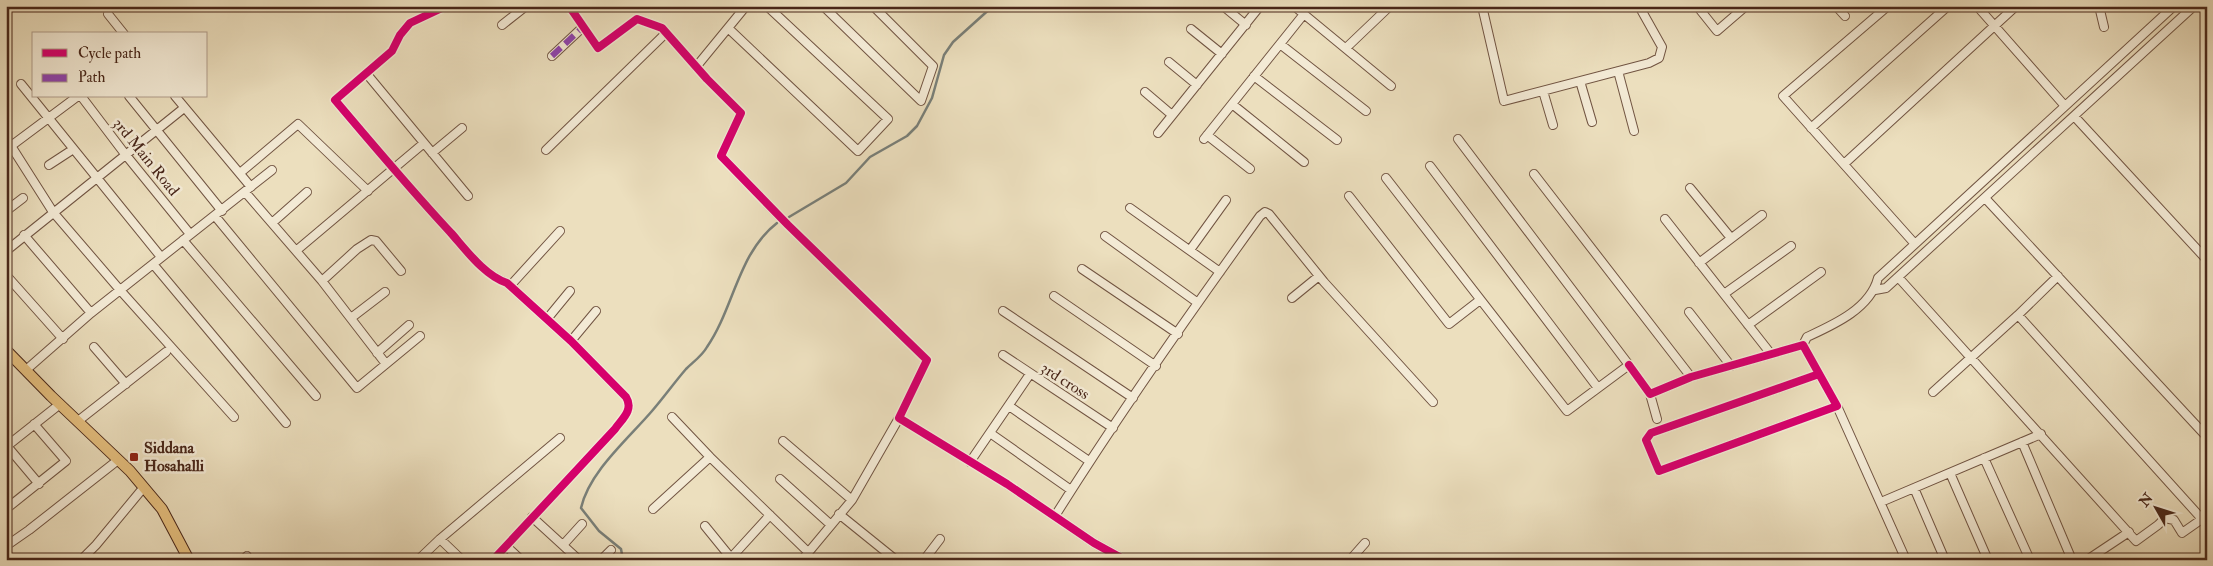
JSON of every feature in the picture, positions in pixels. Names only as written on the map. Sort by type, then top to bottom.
[{"type":"main road","points":[[6,350],[144,487],[162,509],[189,560]]},
{"type":"street","points":[[502,25],[526,6]]},
{"type":"street","points":[[569,6],[598,48],[637,19],[662,28],[696,67],[741,113],[721,156],[788,225],[927,360],[898,418],[852,500],[802,560]]},
{"type":"street","points":[[696,67],[746,6]]},
{"type":"street","points":[[728,28],[858,151],[888,119],[767,6]]},
{"type":"street","points":[[823,6],[921,101],[932,66],[872,6]]},
{"type":"street","points":[[1223,6],[1246,25]]},
{"type":"street","points":[[1158,133],[1260,6]]},
{"type":"street","points":[[1294,6],[1391,86]]},
{"type":"street","points":[[1346,48],[1390,6]]},
{"type":"street","points":[[1482,6],[1504,101],[1649,63],[1659,58],[1662,47],[1639,6]]},
{"type":"street","points":[[1701,8],[1717,31],[1746,6]]},
{"type":"street","points":[[1836,6],[1845,16]]},
{"type":"street","points":[[1888,6],[1783,96],[1915,244]]},
{"type":"street","points":[[1811,128],[1948,6]]},
{"type":"street","points":[[1976,6],[2065,106]]},
{"type":"street","points":[[1844,164],[2016,6]]},
{"type":"street","points":[[2099,6],[2104,27]]},
{"type":"street","points":[[1650,394],[1691,377],[1803,345],[1807,337],[1833,326],[1858,307],[1875,290],[1878,278],[2174,6]]},
{"type":"street","points":[[1875,290],[1886,288],[2194,6]]},
{"type":"street","points":[[442,8],[410,23],[400,35],[392,51],[335,100],[392,170],[474,258],[499,280],[510,286],[571,341],[626,397],[630,404],[629,410],[615,429],[493,560]]},
{"type":"street","points":[[108,14],[122,32]]},
{"type":"street","points":[[1250,169],[1206,137],[1304,14]]},
{"type":"street","points":[[552,56],[583,27]]},
{"type":"street","points":[[1191,29],[1222,54]]},
{"type":"street","points":[[546,150],[666,33]]},
{"type":"street","points":[[1280,44],[1366,111]]},
{"type":"street","points":[[1169,62],[1197,84]]},
{"type":"street","points":[[1618,71],[1634,131]]},
{"type":"street","points":[[366,73],[468,196]]},
{"type":"street","points":[[1254,76],[1337,140]]},
{"type":"street","points":[[1580,81],[1592,122]]},
{"type":"street","points":[[21,84],[72,150],[161,258]]},
{"type":"street","points":[[1543,91],[1553,125]]},
{"type":"street","points":[[1145,92],[1172,115]]},
{"type":"street","points":[[11,146],[76,98]]},
{"type":"street","name":"3rd Main Road","points":[[81,98],[190,234]]},
{"type":"street","points":[[130,98],[155,131],[222,211]]},
{"type":"street","points":[[176,98],[240,173],[248,189],[272,222],[351,318],[386,364]]},
{"type":"street","points":[[1232,104],[1304,162]]},
{"type":"street","points":[[6,251],[184,108]]},
{"type":"street","points":[[2074,116],[2207,260]]},
{"type":"street","points":[[240,173],[298,124],[368,192]]},
{"type":"street","points":[[432,153],[462,128]]},
{"type":"street","points":[[6,138],[53,212],[234,417]]},
{"type":"street","points":[[1458,139],[1650,394],[1658,419]]},
{"type":"street","points":[[296,250],[368,192],[424,143]]},
{"type":"street","points":[[49,165],[72,150]]},
{"type":"street","points":[[1430,166],[1598,388]]},
{"type":"street","points":[[26,370],[120,290],[272,170]]},
{"type":"street","points":[[1534,174],[1691,377]]},
{"type":"street","points":[[1386,178],[1566,411],[1629,365]]},
{"type":"street","points":[[1690,188],[1731,238]]},
{"type":"street","points":[[272,222],[307,192]]},
{"type":"street","points":[[1349,196],[1449,324],[1480,300]]},
{"type":"street","points":[[6,211],[23,198]]},
{"type":"street","points":[[1985,198],[2207,437]]},
{"type":"street","points":[[1190,250],[1226,200]]},
{"type":"street","points":[[1130,208],[1220,272]]},
{"type":"street","points":[[1055,516],[1089,462],[1198,303],[1260,216],[1265,212],[1269,214],[1319,276],[1433,402]]},
{"type":"street","points":[[1699,263],[1762,215]]},
{"type":"street","points":[[214,216],[356,388],[420,336]]},
{"type":"street","points":[[1665,219],[1771,354]]},
{"type":"street","points":[[510,286],[560,231]]},
{"type":"street","points":[[24,235],[91,314]]},
{"type":"street","points":[[1105,236],[1198,303]]},
{"type":"street","points":[[182,240],[316,396]]},
{"type":"street","points":[[322,282],[357,249],[371,240],[376,242],[401,270]]},
{"type":"street","points":[[1724,294],[1791,246]]},
{"type":"street","points":[[153,264],[286,423]]},
{"type":"street","points":[[1082,268],[1178,334]]},
{"type":"street","points":[[1748,325],[1821,272]]},
{"type":"street","points":[[6,275],[63,339]]},
{"type":"street","points":[[1292,298],[1319,276]]},
{"type":"street","points":[[1933,392],[2058,276]]},
{"type":"street","points":[[1898,277],[2136,541],[2158,525],[2164,518],[2174,520],[2182,533],[2204,517],[2018,315]]},
{"type":"street","points":[[547,319],[570,291]]},
{"type":"street","points":[[351,318],[386,292]]},
{"type":"street","points":[[1054,296],[1156,366]]},
{"type":"street","points":[[571,341],[596,311]]},
{"type":"street","points":[[1003,311],[1134,398]]},
{"type":"street","points":[[1689,312],[1731,366]]},
{"type":"street","points":[[377,352],[409,325]]},
{"type":"street","points":[[1803,345],[1837,406],[1906,560]]},
{"type":"street","points":[[94,346],[126,384]]},
{"type":"street","points":[[78,421],[166,352]]},
{"type":"street","name":"3rd cross","points":[[1003,355],[1113,428]]},
{"type":"street","points":[[970,462],[1030,374]]},
{"type":"street","points":[[1819,374],[1651,433],[1646,440],[1657,469],[1661,470],[1837,406]]},
{"type":"street","points":[[39,484],[7,447],[60,404]]},
{"type":"street","points":[[1009,406],[1089,462]]},
{"type":"street","points":[[672,416],[710,457],[808,552]]},
{"type":"street","points":[[898,418],[1007,484],[1094,543],[1125,560]]},
{"type":"street","points":[[6,509],[66,461],[34,424]]},
{"type":"street","points":[[990,434],[1071,490]]},
{"type":"street","points":[[1881,502],[2041,434]]},
{"type":"street","points":[[418,560],[440,539],[560,438]]},
{"type":"street","points":[[783,441],[852,500]]},
{"type":"street","points":[[2022,442],[2072,560]]},
{"type":"street","points":[[653,509],[710,457]]},
{"type":"street","points":[[1984,458],[2030,560]]},
{"type":"street","points":[[6,546],[118,460]]},
{"type":"street","points":[[1950,473],[1988,560]]},
{"type":"street","points":[[780,479],[831,525]]},
{"type":"street","points":[[81,560],[96,545],[144,487]]},
{"type":"street","points":[[1914,488],[1945,560]]},
{"type":"street","points":[[840,514],[896,560]]},
{"type":"street","points":[[705,526],[730,559],[770,515]]},
{"type":"street","points":[[532,517],[579,560]]},
{"type":"street","points":[[563,545],[582,524]]},
{"type":"street","points":[[2087,560],[2128,532]]},
{"type":"street","points":[[440,539],[462,560]]},
{"type":"street","points":[[924,560],[940,539]]},
{"type":"street","points":[[1350,560],[1365,542]]},
{"type":"street","points":[[506,546],[521,560]]},
{"type":"street","points":[[601,560],[610,550]]},
{"type":"waterway","points":[[789,217],[846,183],[870,157],[907,136],[917,126],[932,98],[944,55],[953,42],[993,6]]},
{"type":"waterway","points":[[623,560],[621,549],[599,531],[581,508],[585,495],[610,457],[652,411],[686,369],[705,350],[716,332],[753,250],[764,235],[777,223]]},
{"type":"marked path","points":[[552,56],[583,27]]},
{"type":"cycle path","points":[[569,6],[598,48],[637,19],[662,28],[707,79],[741,113],[721,156],[788,225],[927,360],[899,418],[1007,484],[1094,543],[1125,560]]},
{"type":"cycle path","points":[[442,8],[410,23],[400,35],[392,51],[335,100],[476,262],[491,275],[507,283],[571,341],[626,397],[629,406],[626,414],[615,429],[493,560]]},
{"type":"cycle path","points":[[1629,365],[1650,394],[1691,377],[1803,345],[1837,406],[1659,471],[1646,440],[1651,433],[1819,374]]},
{"type":"place","name":"Siddana Hosahalli","points":[[134,457]]}]
